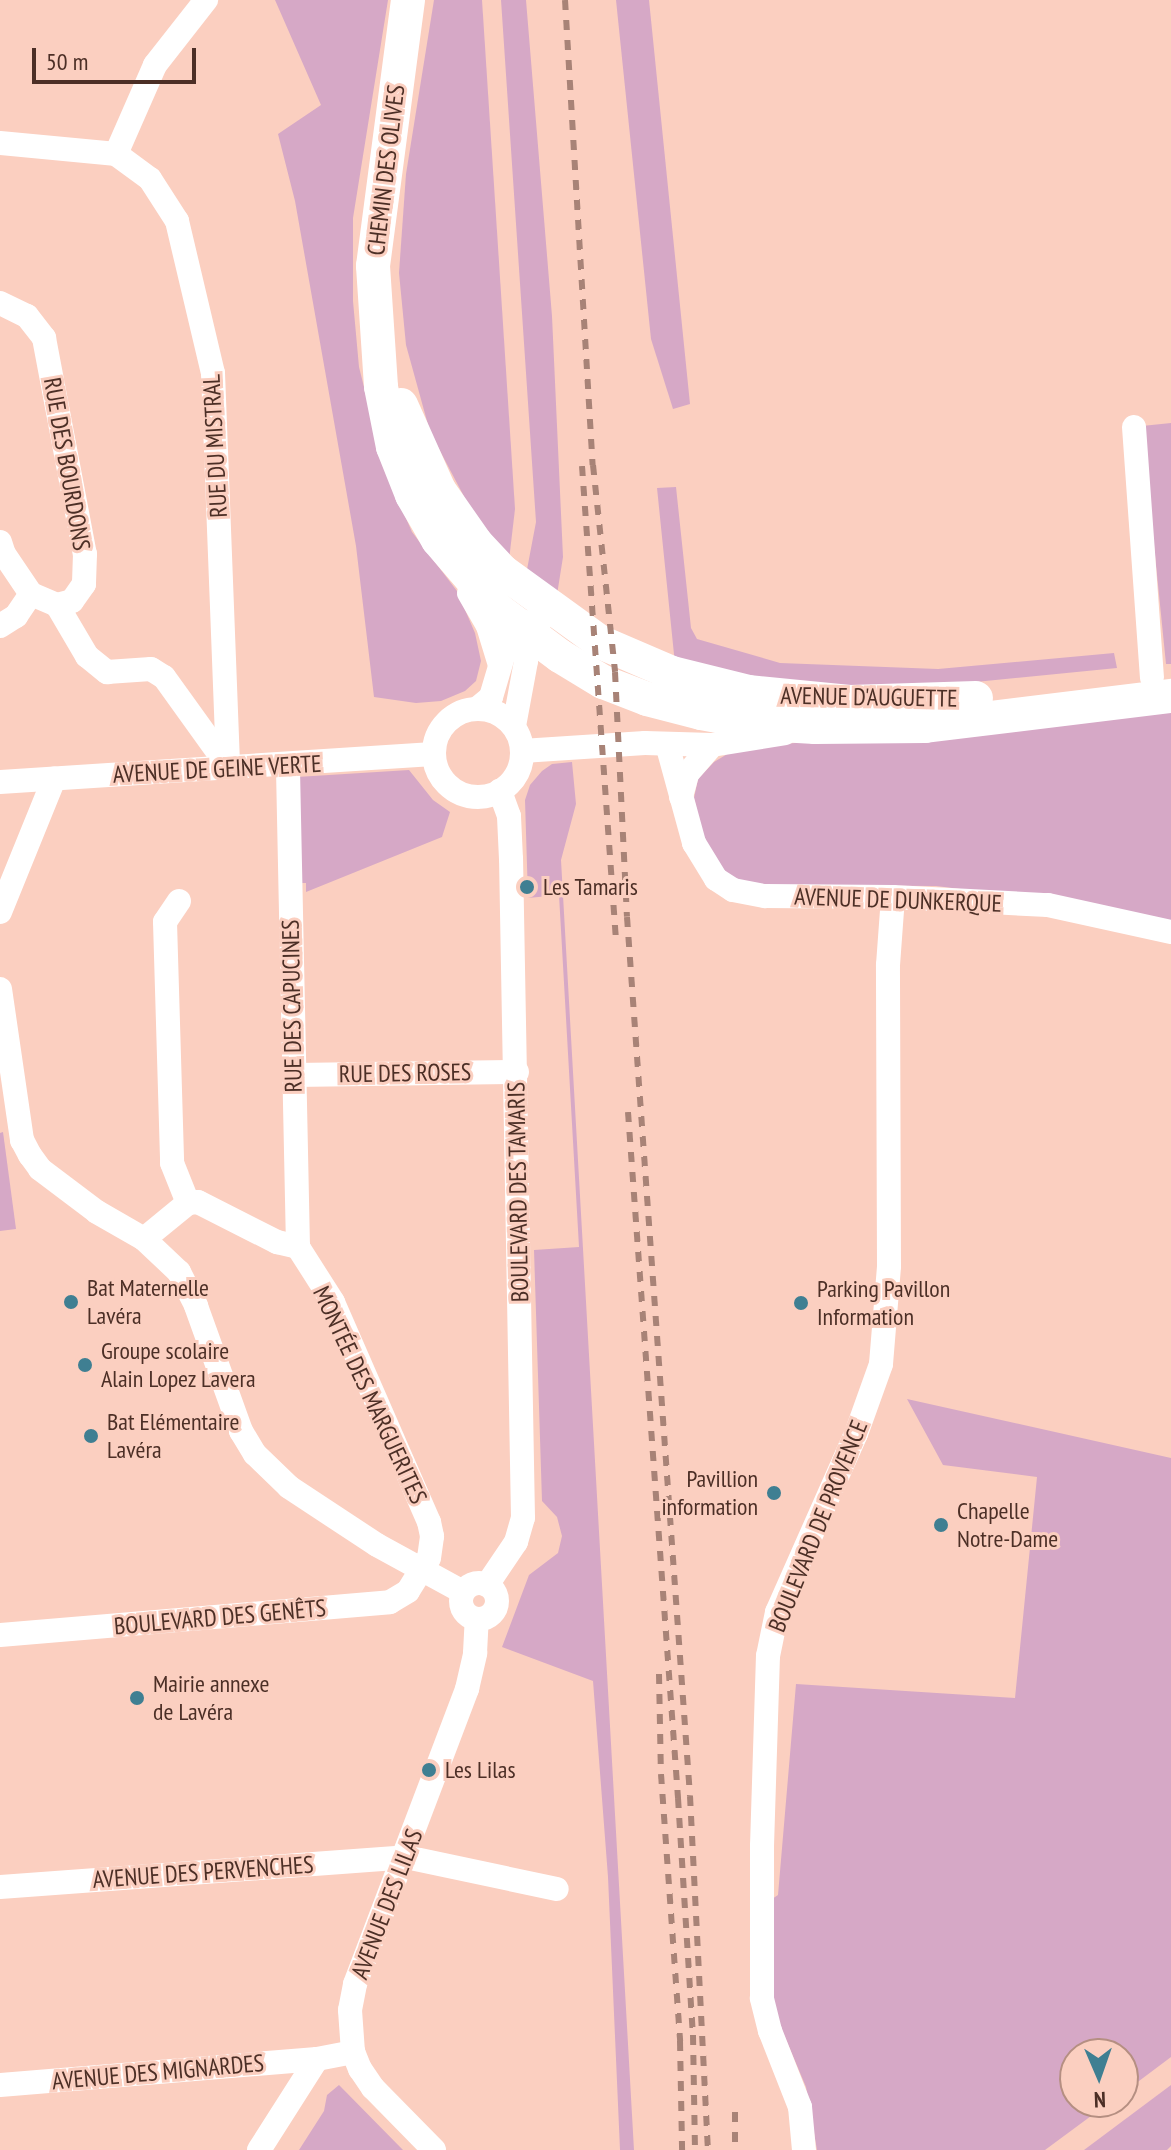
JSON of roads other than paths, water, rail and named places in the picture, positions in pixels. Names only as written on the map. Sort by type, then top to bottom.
[{"type":"main road","name":"CHEMIN DES OLIVES","points":[[408,0],[376,226],[376,341],[393,447],[412,495],[438,540],[498,610],[557,632]]},
{"type":"main road","name":"CHEMIN DES OLIVES","points":[[376,341],[439,490],[467,531],[502,571]]},
{"type":"main road","name":"AVENUE D'AUGUETTE","points":[[502,571],[603,682],[647,699],[731,719],[815,727],[925,726],[1165,683]]},
{"type":"main road","name":"AVENUE D'AUGUETTE","points":[[557,632],[705,684],[748,692],[850,702],[968,699],[1165,683]]},
{"type":"street","points":[[0,143],[116,154],[155,65],[206,0]]},
{"type":"street","name":"RUE DU MISTRAL","points":[[116,154],[150,179],[177,221],[213,373],[228,766]]},
{"type":"street","name":"RUE DES BOURDONS","points":[[0,303],[27,316],[44,338],[83,540],[84,584],[72,601],[57,605]]},
{"type":"street","points":[[1134,427],[1165,683]]},
{"type":"street","name":"CHEMIN DES OLIVES","points":[[438,540],[485,621],[499,663]]},
{"type":"street","points":[[0,542],[4,554],[31,594],[57,605],[87,656],[107,672],[151,669],[164,677],[228,766]]},
{"type":"street","points":[[0,626],[16,616],[31,594]]},
{"type":"street","points":[[557,632],[526,661],[514,726],[522,751],[517,774],[500,791],[482,797],[453,790],[442,780],[433,754],[440,730],[449,719],[478,708],[491,697],[507,643],[557,632]]},
{"type":"street","points":[[478,708],[493,710],[514,726]]},
{"type":"street","points":[[522,751],[656,743],[712,745],[815,727]]},
{"type":"street","name":"AVENUE DE DUNKERQUE","points":[[656,743],[681,797],[686,823],[704,862],[716,879],[733,890],[765,896],[893,897],[1048,905],[1171,932]]},
{"type":"street","points":[[681,797],[687,774],[712,745]]},
{"type":"street","name":"AVENUE DE GEINE VERTE","points":[[0,782],[228,766],[288,766],[433,754]]},
{"type":"street","name":"RUE DES CAPUCINES","points":[[288,766],[298,1247]]},
{"type":"street","points":[[0,912],[54,779]]},
{"type":"street","name":"BOULEVARD DES TAMARIS","points":[[475,1588],[516,1542],[523,1518],[517,1072],[510,829],[507,804],[500,791]]},
{"type":"street","name":"BOULEVARD DE PROVENCE","points":[[804,2150],[800,2107],[770,2031],[762,1998],[762,1846],[768,1656],[777,1612],[856,1434],[881,1364],[890,1188],[888,965],[893,897]]},
{"type":"street","points":[[179,901],[165,922],[172,1163],[188,1203]]},
{"type":"street","points":[[1,995],[22,1140],[30,1155],[40,1169],[97,1212],[144,1239],[169,1260],[191,1295],[241,1431],[255,1454],[289,1487],[377,1545],[423,1568],[475,1588]]},
{"type":"street","name":"RUE DES ROSES","points":[[294,1075],[517,1072]]},
{"type":"street","points":[[144,1239],[188,1203],[206,1204],[277,1242],[298,1247]]},
{"type":"street","name":"MONTÉE DES MARGUERITES","points":[[298,1247],[333,1302],[429,1522],[432,1548],[423,1568]]},
{"type":"street","name":"BOULEVARD DES GENÊTS","points":[[0,1635],[390,1602],[408,1591],[423,1568]]},
{"type":"street","name":"AVENUE DES LILAS","points":[[353,2052],[349,2025],[352,1997],[467,1689],[475,1653],[477,1620],[489,1617],[496,1608],[497,1596],[475,1588]]},
{"type":"street","name":"AVENUE DES PERVENCHES","points":[[0,1887],[406,1857],[557,1889]]},
{"type":"street","points":[[259,2150],[317,2059],[353,2052],[373,2088],[434,2150]]},
{"type":"street","name":"AVENUE DES MIGNARDES","points":[[0,2085],[317,2059]]},
{"type":"railway","points":[[565,0],[593,465],[615,672],[627,917],[690,1796],[708,2150]]},
{"type":"railway","points":[[582,466],[616,937]]},
{"type":"railway","points":[[628,1112],[678,1798],[693,2035],[695,2150]]},
{"type":"railway","points":[[659,1674],[661,1774],[680,2041],[682,2150]]},
{"type":"railway","points":[[735,2112],[735,2150]]},
{"type":"place","name":"Les Tamaris","points":[[527,887]]},
{"type":"place","name":"Bat Maternelle Lavéra","points":[[71,1302]]},
{"type":"place","name":"Parking Pavillon Information","points":[[801,1303]]},
{"type":"place","name":"Groupe scolaire Alain Lopez Lavera","points":[[85,1365]]},
{"type":"place","name":"Bat Elémentaire Lavéra","points":[[91,1436]]},
{"type":"place","name":"Pavillion information","points":[[774,1493]]},
{"type":"place","name":"Chapelle Notre-Dame","points":[[941,1525]]},
{"type":"place","name":"Mairie annexe de Lavéra","points":[[137,1698]]},
{"type":"place","name":"Les Lilas","points":[[429,1770]]}]
